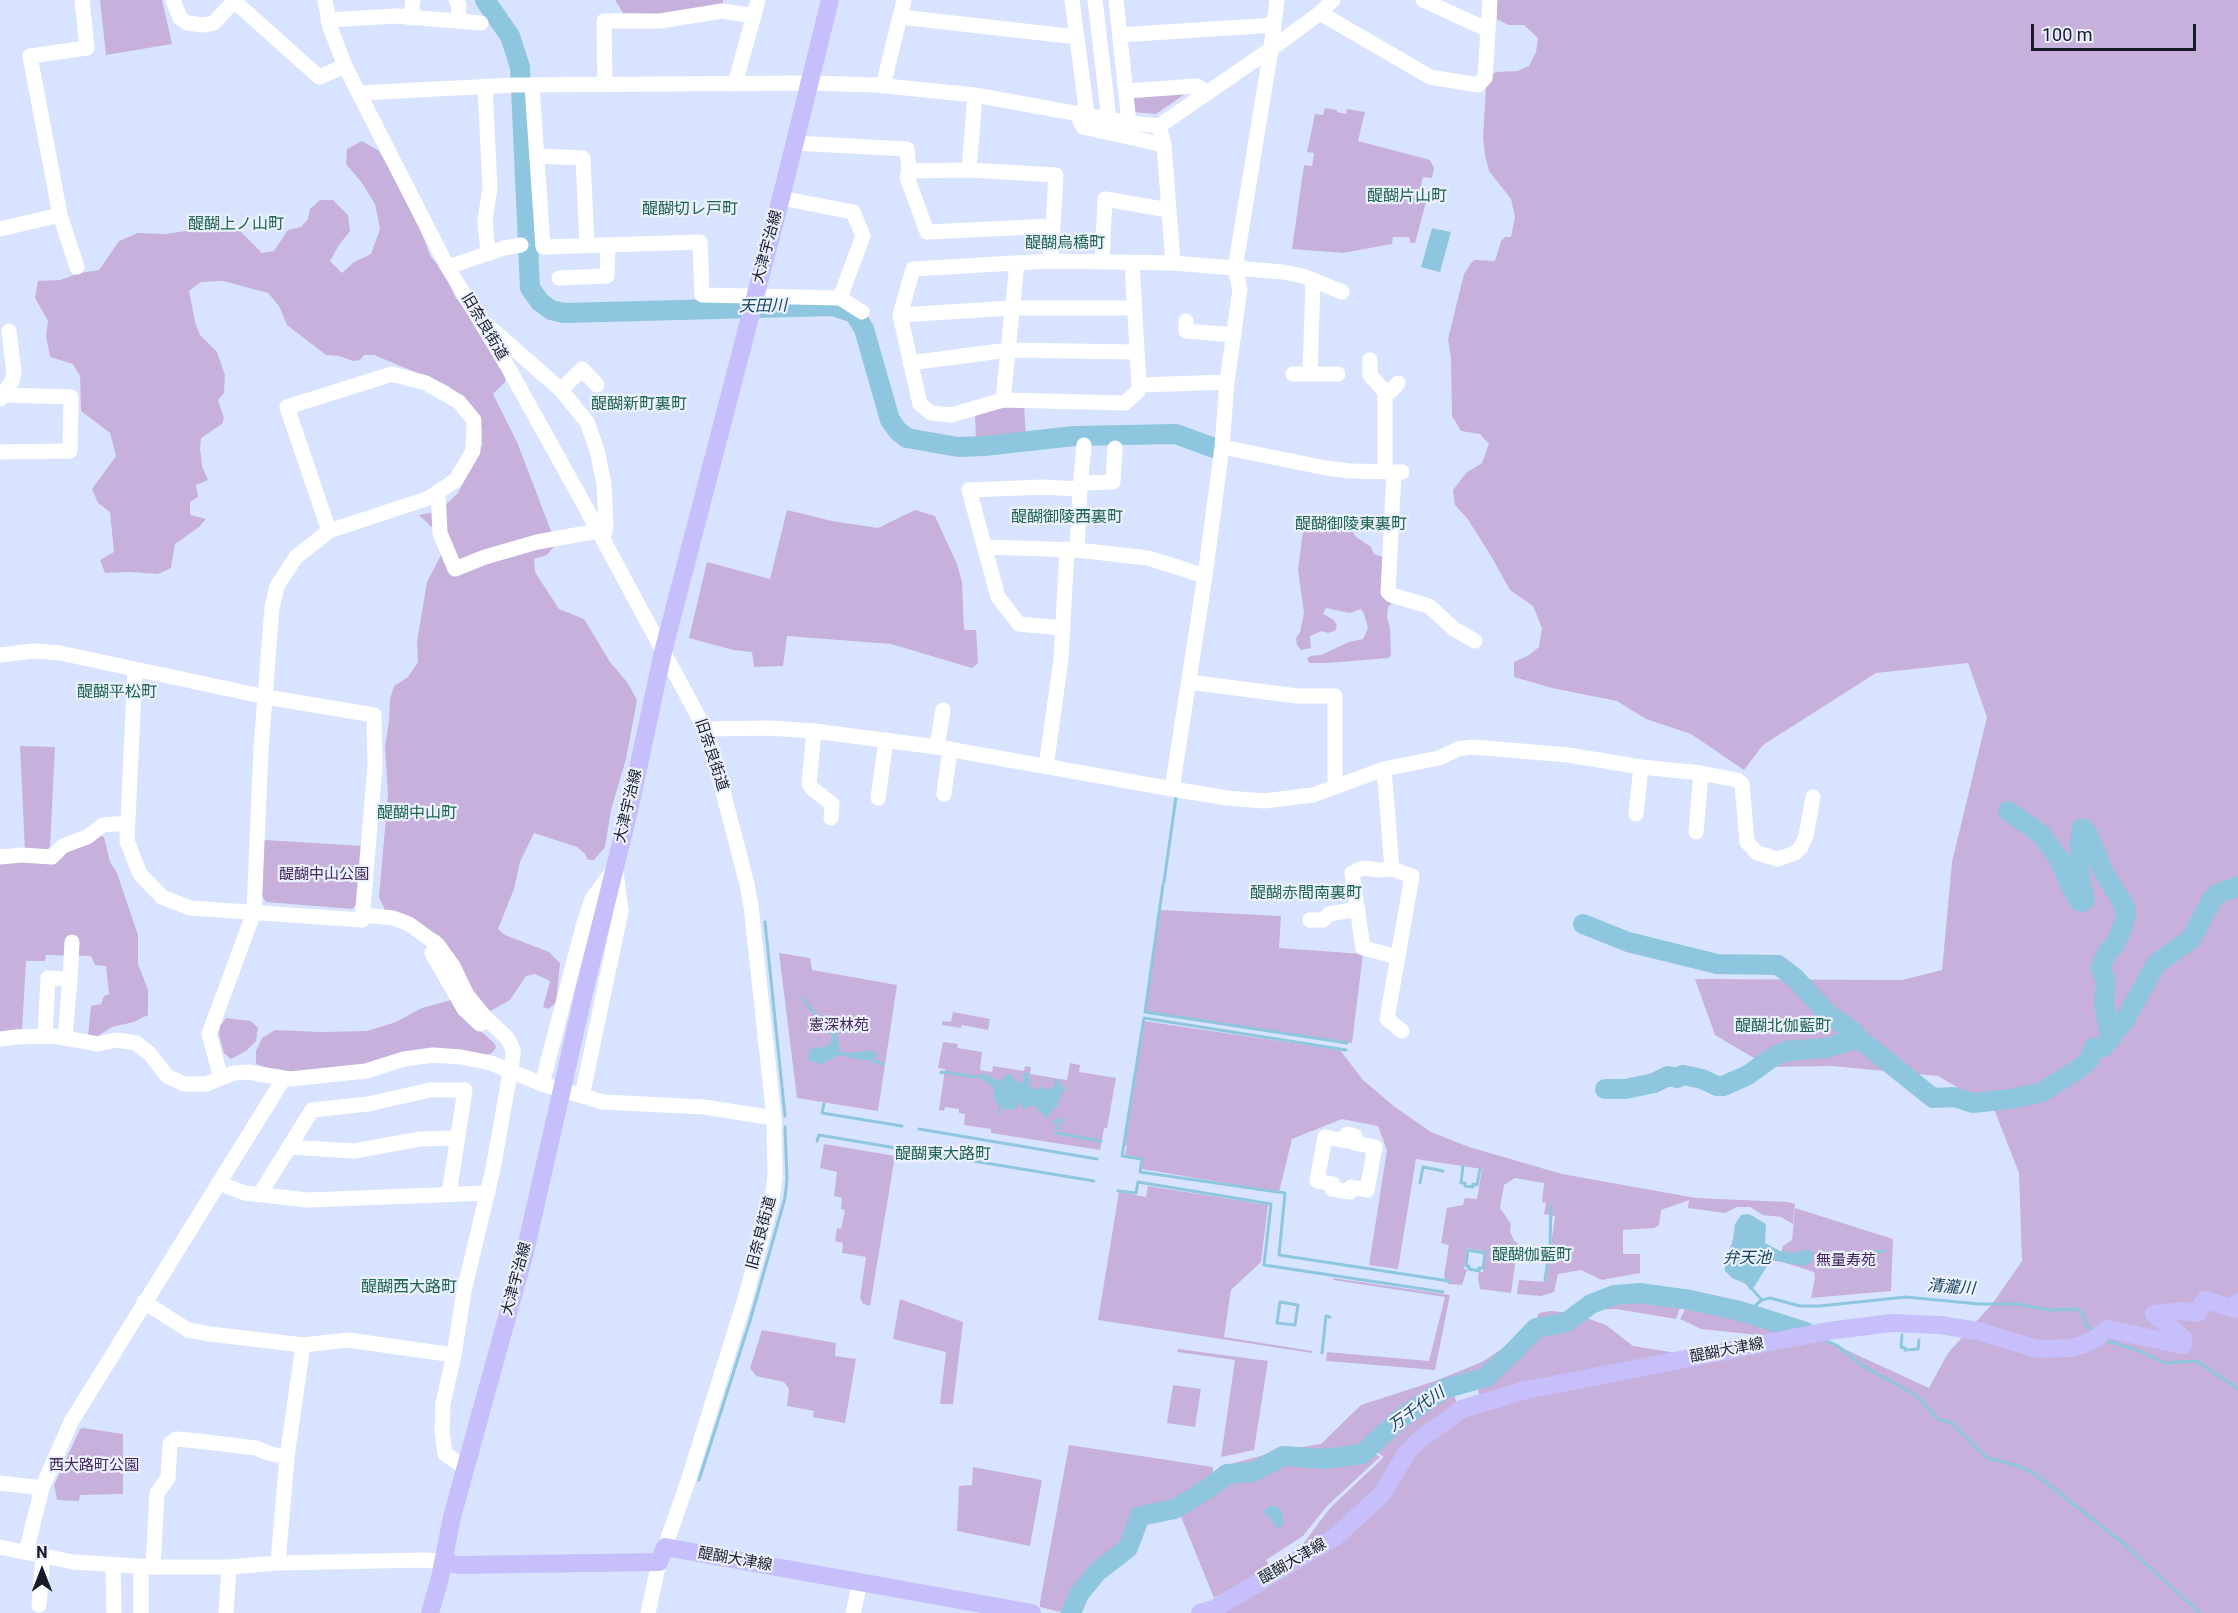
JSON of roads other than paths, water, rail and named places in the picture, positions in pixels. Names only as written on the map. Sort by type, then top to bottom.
[{"type":"main road","name":"大津宇治線","points":[[430,1613],[444,1562],[452,1517],[525,1252],[663,652],[830,0]]},
{"type":"main road","name":"醍醐大津線","points":[[1200,1613],[1214,1609],[1334,1538],[1382,1494],[1406,1454],[1419,1440],[1462,1409],[1535,1388],[1828,1331],[1891,1323],[1940,1325],[1978,1330],[2037,1349],[2070,1348],[2085,1344],[2107,1329],[2183,1345],[2183,1338],[2154,1314],[2181,1311],[2196,1313],[2205,1300],[2235,1309],[2238,1302]]},
{"type":"main road","name":"醍醐大津線","points":[[444,1562],[459,1565],[662,1555],[860,1583],[1032,1613]]},
{"type":"street","points":[[77,267],[60,215],[30,56],[87,48],[82,0]]},
{"type":"street","points":[[173,0],[180,18],[187,23],[203,25],[214,23],[233,1],[319,77],[345,66]]},
{"type":"street","name":"旧奈良街道","points":[[325,0],[328,20],[345,66],[448,267],[480,319],[705,729],[735,834],[751,906],[774,1118],[775,1178],[772,1200],[745,1299],[688,1481],[662,1555],[648,1613]]},
{"type":"street","points":[[411,18],[413,0]]},
{"type":"street","points":[[456,0],[459,6],[458,21]]},
{"type":"street","points":[[735,84],[758,0]]},
{"type":"street","points":[[883,86],[904,0]]},
{"type":"street","points":[[1072,0],[1083,127],[1164,146]]},
{"type":"street","points":[[1095,0],[1109,119]]},
{"type":"street","points":[[1116,0],[1129,123]]},
{"type":"street","points":[[1172,789],[1205,576],[1222,447],[1227,382],[1240,290],[1235,269],[1277,0]]},
{"type":"street","points":[[360,93],[514,86],[809,83],[883,86],[975,95],[1129,123],[1159,126],[1271,49],[1320,13],[1333,0]]},
{"type":"street","points":[[1423,0],[1486,29]]},
{"type":"street","points":[[1320,13],[1430,77],[1478,85],[1485,78],[1486,29],[1490,0]]},
{"type":"street","points":[[605,85],[604,21],[660,21],[722,11],[754,16]]},
{"type":"street","points":[[900,17],[1077,37]]},
{"type":"street","points":[[328,20],[411,18],[481,23]]},
{"type":"street","points":[[1119,35],[1274,25]]},
{"type":"street","points":[[532,86],[543,247],[700,242],[702,295],[840,298],[862,312]]},
{"type":"street","points":[[1126,91],[1197,86],[1208,93]]},
{"type":"street","points":[[485,87],[490,188],[485,220],[488,254]]},
{"type":"street","points":[[969,170],[975,95]]},
{"type":"street","points":[[1159,126],[1164,146],[1173,263]]},
{"type":"street","points":[[795,142],[907,150],[909,171],[907,177],[927,232],[1053,226]]},
{"type":"street","points":[[537,156],[583,158],[587,246]]},
{"type":"street","points":[[909,171],[969,170],[1056,175],[1050,261]]},
{"type":"street","points":[[781,198],[853,212],[863,236],[840,298]]},
{"type":"street","points":[[1102,262],[1105,199],[1169,210]]},
{"type":"street","points":[[0,229],[60,215]]},
{"type":"street","points":[[448,267],[521,245]]},
{"type":"street","points":[[560,278],[607,276],[608,246]]},
{"type":"street","points":[[1132,263],[1139,385],[1138,391],[1125,403],[1003,400],[960,413],[931,413],[920,404],[900,315],[914,269],[1050,261],[1173,263],[1283,272],[1313,280],[1342,292]]},
{"type":"street","points":[[1003,400],[1017,263]]},
{"type":"street","points":[[1310,374],[1313,280]]},
{"type":"street","points":[[900,315],[1013,308],[1133,308]]},
{"type":"street","points":[[438,492],[440,533],[455,569],[485,557],[537,542],[600,535],[606,525],[604,484],[594,438],[582,413],[561,390],[480,319]]},
{"type":"street","points":[[1186,321],[1186,331],[1234,335]]},
{"type":"street","points":[[1,397],[12,381],[14,373],[9,331]]},
{"type":"street","points":[[910,363],[1008,350],[1136,352]]},
{"type":"street","points":[[1370,360],[1370,375],[1385,392],[1394,472],[1388,592],[1391,595],[1429,606],[1454,629],[1475,641]]},
{"type":"street","points":[[561,390],[582,369],[597,385]]},
{"type":"street","points":[[221,1078],[209,1034],[254,912],[272,608],[277,586],[296,557],[329,531],[429,498],[456,480],[473,451],[474,420],[459,402],[426,383],[392,374],[287,407],[329,531]]},
{"type":"street","points":[[1293,374],[1338,374]]},
{"type":"street","points":[[1139,385],[1227,382]]},
{"type":"street","points":[[1385,392],[1391,391],[1398,383]]},
{"type":"street","points":[[0,452],[70,451],[71,397],[1,397]]},
{"type":"street","points":[[1046,767],[1081,486],[1084,445]]},
{"type":"street","points":[[1222,447],[1326,468],[1394,472]]},
{"type":"street","points":[[1064,627],[1019,624],[998,597],[969,490],[1081,486],[1113,482],[1115,448]]},
{"type":"street","points":[[985,547],[1072,549],[1148,558],[1205,576]]},
{"type":"street","points":[[0,655],[34,651],[60,653],[266,697],[374,715],[375,766],[368,916]]},
{"type":"street","points":[[135,669],[128,841],[140,874],[162,897],[190,908],[362,920],[368,916]]},
{"type":"street","points":[[1189,682],[1297,696],[1335,696],[1335,787]]},
{"type":"street","points":[[943,710],[944,794]]},
{"type":"street","points":[[705,729],[769,728],[886,740],[944,748],[1172,789],[1264,801],[1306,797],[1384,769],[1439,758],[1458,749],[1473,747],[1568,755],[1737,780],[1742,784],[1747,842],[1757,853],[1778,859],[1795,854],[1801,847],[1806,836],[1813,797]]},
{"type":"street","points":[[814,731],[809,784],[832,804],[831,818]]},
{"type":"street","points":[[878,798],[886,740]]},
{"type":"street","points":[[1636,814],[1641,767]]},
{"type":"street","points":[[1384,769],[1392,869]]},
{"type":"street","points":[[1696,832],[1701,773]]},
{"type":"street","points":[[0,857],[22,855],[52,857],[63,846],[87,837],[103,825],[128,823]]},
{"type":"street","points":[[542,1084],[592,899],[615,866]]},
{"type":"street","points":[[582,1096],[621,911],[615,866]]},
{"type":"street","points":[[1398,957],[1363,948],[1352,873],[1363,868],[1392,869],[1412,876],[1398,957],[1387,1019],[1402,1031]]},
{"type":"street","points":[[1310,920],[1323,920],[1329,914],[1358,909]]},
{"type":"street","points":[[368,916],[380,924],[420,940],[435,956],[464,1009],[504,1047],[513,1050],[488,1193],[464,1291],[454,1355],[443,1403],[442,1431],[445,1454],[466,1468]]},
{"type":"street","points":[[65,1038],[72,942]]},
{"type":"street","points":[[45,1036],[48,978],[70,979]]},
{"type":"street","points":[[0,1040],[16,1036],[45,1036],[98,1044],[116,1040],[136,1043],[149,1053],[167,1076],[184,1084],[206,1084],[247,1072],[284,1078],[318,1077],[366,1071],[404,1059],[433,1055],[461,1057],[491,1063],[542,1084],[603,1102],[704,1107],[774,1118]]},
{"type":"street","points":[[26,1552],[42,1488],[64,1435],[284,1078]]},
{"type":"street","points":[[260,1194],[312,1110],[368,1104],[430,1090],[465,1090],[449,1194]]},
{"type":"street","points":[[1347,1134],[1355,1136],[1354,1143],[1375,1147],[1366,1190],[1351,1187],[1350,1192],[1332,1189],[1333,1184],[1317,1181],[1325,1137],[1346,1141],[1347,1134]]},
{"type":"street","points":[[289,1147],[354,1151],[420,1139],[457,1138]]},
{"type":"street","points":[[218,1184],[245,1193],[308,1200],[488,1193]]},
{"type":"street","points":[[144,1302],[188,1330],[210,1334],[303,1345],[348,1340],[454,1355]]},
{"type":"street","points":[[278,1563],[287,1457],[303,1345]]},
{"type":"street","points":[[141,1613],[157,1493],[168,1478],[170,1444],[176,1439],[198,1441],[256,1448],[271,1455],[287,1457]]},
{"type":"street","points":[[0,1483],[42,1488]]},
{"type":"street","points":[[0,1547],[73,1562],[147,1567],[229,1567],[278,1563],[426,1560],[444,1562]]},
{"type":"street","points":[[39,1605],[43,1556]]},
{"type":"street","points":[[113,1565],[114,1613]]},
{"type":"street","points":[[226,1613],[229,1567]]},
{"type":"street","points":[[854,1613],[860,1583]]},
{"type":"water","points":[[1432,228],[1451,232],[1440,272],[1421,267]]},
{"type":"water","points":[[801,995],[826,1024],[836,1028],[840,1052],[871,1050],[877,1054],[876,1058],[862,1060],[839,1055],[822,1064],[810,1061],[808,1058],[810,1049],[828,1046],[832,1040],[831,1035],[802,1000]]},
{"type":"water","points":[[1026,1072],[1030,1074],[1027,1077],[1032,1080],[1028,1084],[1034,1089],[1042,1086],[1052,1089],[1055,1079],[1058,1079],[1066,1088],[1058,1106],[1047,1118],[1033,1105],[1024,1109],[1019,1102],[1018,1107],[1007,1111],[1002,1106],[1000,1115],[999,1106],[994,1100],[994,1090],[978,1077],[984,1073],[999,1081],[1008,1074],[1012,1075],[1015,1080],[1025,1083],[1022,1075]]},
{"type":"water","name":"弁天池","points":[[1749,1214],[1766,1224],[1765,1243],[1780,1251],[1796,1253],[1807,1249],[1813,1252],[1812,1262],[1804,1266],[1771,1260],[1750,1290],[1746,1284],[1732,1278],[1725,1271],[1724,1263],[1733,1240],[1735,1224],[1741,1215]]},
{"type":"water","points":[[1272,1505],[1280,1509],[1282,1514],[1283,1525],[1279,1528],[1265,1514],[1264,1510]]},
{"type":"waterway","name":"天田川","points":[[485,0],[510,36],[520,67],[530,288],[540,302],[551,310],[564,313],[833,306],[854,313],[864,329],[890,420],[907,438],[958,447],[1074,436],[1176,434],[1214,448]]},
{"type":"waterway","points":[[1164,882],[1176,797]]},
{"type":"waterway","points":[[2008,811],[2041,834],[2059,859],[2070,885],[2079,901],[2082,902],[2085,900],[2079,872],[2082,828],[2087,832],[2103,871],[2124,905],[2126,914],[2122,930],[2115,944],[2106,954],[2101,968],[2106,982],[2104,1005],[2111,1039]]},
{"type":"waterway","points":[[1163,885],[1145,1012],[1347,1043]]},
{"type":"waterway","points":[[1583,924],[1628,942],[1717,964],[1778,965],[1795,978],[1828,1014],[1854,1032],[1858,1038],[1933,1098],[1954,1097],[1973,1103],[2011,1099],[2042,1092],[2080,1068],[2089,1060],[2094,1048],[2103,1047],[2124,1021],[2156,964],[2191,939],[2217,894],[2238,886]]},
{"type":"waterway","points":[[765,922],[785,1116]]},
{"type":"waterway","points":[[1346,1050],[1144,1018],[1122,1156],[1142,1159],[1140,1172],[1285,1193],[1279,1255],[1449,1281]]},
{"type":"waterway","points":[[1605,1089],[1626,1089],[1654,1083],[1668,1076],[1677,1078],[1683,1075],[1723,1086],[1748,1075],[1773,1057],[1787,1051],[1826,1048],[1858,1038]]},
{"type":"waterway","points":[[871,1060],[883,1064]]},
{"type":"waterway","points":[[941,1073],[978,1077]]},
{"type":"waterway","points":[[824,1104],[822,1113],[902,1126]]},
{"type":"waterway","points":[[1054,1123],[1060,1119],[1062,1121],[1056,1130]]},
{"type":"waterway","points":[[699,1480],[750,1321],[785,1198],[787,1179],[785,1127]]},
{"type":"waterway","points":[[919,1129],[1097,1159]]},
{"type":"waterway","points":[[1057,1133],[1101,1141]]},
{"type":"waterway","points":[[817,1141],[819,1135],[902,1149]]},
{"type":"waterway","points":[[913,1151],[1094,1181]]},
{"type":"waterway","points":[[1463,1166],[1461,1183],[1465,1183],[1465,1186],[1477,1185],[1480,1169]]},
{"type":"waterway","points":[[1420,1183],[1423,1167],[1443,1171]]},
{"type":"waterway","points":[[1118,1191],[1136,1193],[1138,1182],[1271,1204],[1264,1265],[1443,1292]]},
{"type":"waterway","points":[[1545,1280],[1550,1245],[1551,1206]]},
{"type":"waterway","points":[[1468,1250],[1485,1253],[1483,1268],[1479,1268],[1479,1271],[1466,1266],[1468,1250]]},
{"type":"waterway","points":[[1816,1258],[1884,1251]]},
{"type":"waterway","points":[[1752,1289],[1762,1300]]},
{"type":"waterway","name":"万千代川","points":[[1071,1613],[1079,1594],[1098,1571],[1128,1548],[1140,1516],[1175,1509],[1227,1474],[1253,1472],[1283,1456],[1325,1459],[1362,1454],[1401,1418],[1444,1389],[1486,1377],[1536,1328],[1567,1322],[1591,1304],[1614,1295],[1640,1293],[1690,1300],[1740,1311],[1806,1332]]},
{"type":"waterway","name":"清瀧川","points":[[1746,1313],[1762,1300],[1770,1298],[1800,1306],[1820,1306],[1906,1297],[1979,1304],[2018,1304],[2049,1310],[2077,1309],[2083,1314],[2085,1324],[2095,1332]]},
{"type":"waterway","points":[[1280,1302],[1298,1305],[1295,1325],[1277,1323],[1280,1302]]},
{"type":"waterway","points":[[1322,1353],[1326,1316],[1330,1317]]},
{"type":"waterway","points":[[1902,1335],[1901,1347],[1905,1350],[1918,1349],[1919,1340]]},
{"type":"waterway","points":[[1824,1340],[1838,1346],[1863,1366],[1917,1396],[1938,1419],[1952,1423],[1987,1458],[2015,1465],[2034,1473],[2124,1544],[2200,1613]]},
{"type":"waterway","points":[[2105,1340],[2142,1352],[2165,1363],[2197,1361],[2238,1389]]},
{"type":"district","name":"醍醐片山町","points":[[1407,197]]},
{"type":"district","name":"醍醐切レ戸町","points":[[690,210]]},
{"type":"district","name":"醍醐上ノ山町","points":[[236,225]]},
{"type":"district","name":"醍醐烏橋町","points":[[1065,244]]},
{"type":"district","name":"醍醐新町裏町","points":[[639,405]]},
{"type":"district","name":"醍醐御陵西裏町","points":[[1067,518]]},
{"type":"district","name":"醍醐御陵東裏町","points":[[1351,525]]},
{"type":"district","name":"醍醐平松町","points":[[117,693]]},
{"type":"district","name":"醍醐中山町","points":[[417,814]]},
{"type":"district","name":"醍醐赤間南裏町","points":[[1306,894]]},
{"type":"district","name":"醍醐北伽藍町","points":[[1783,1027]]},
{"type":"district","name":"醍醐東大路町","points":[[943,1155]]},
{"type":"district","name":"醍醐伽藍町","points":[[1532,1256]]},
{"type":"district","name":"醍醐西大路町","points":[[409,1288]]},
{"type":"park label","name":"醍醐中山公園","points":[[324,875]]},
{"type":"park label","name":"憲深林苑","points":[[839,1026]]},
{"type":"park label","name":"無量寿苑","points":[[1846,1261]]},
{"type":"park label","name":"西大路町公園","points":[[94,1466]]}]
